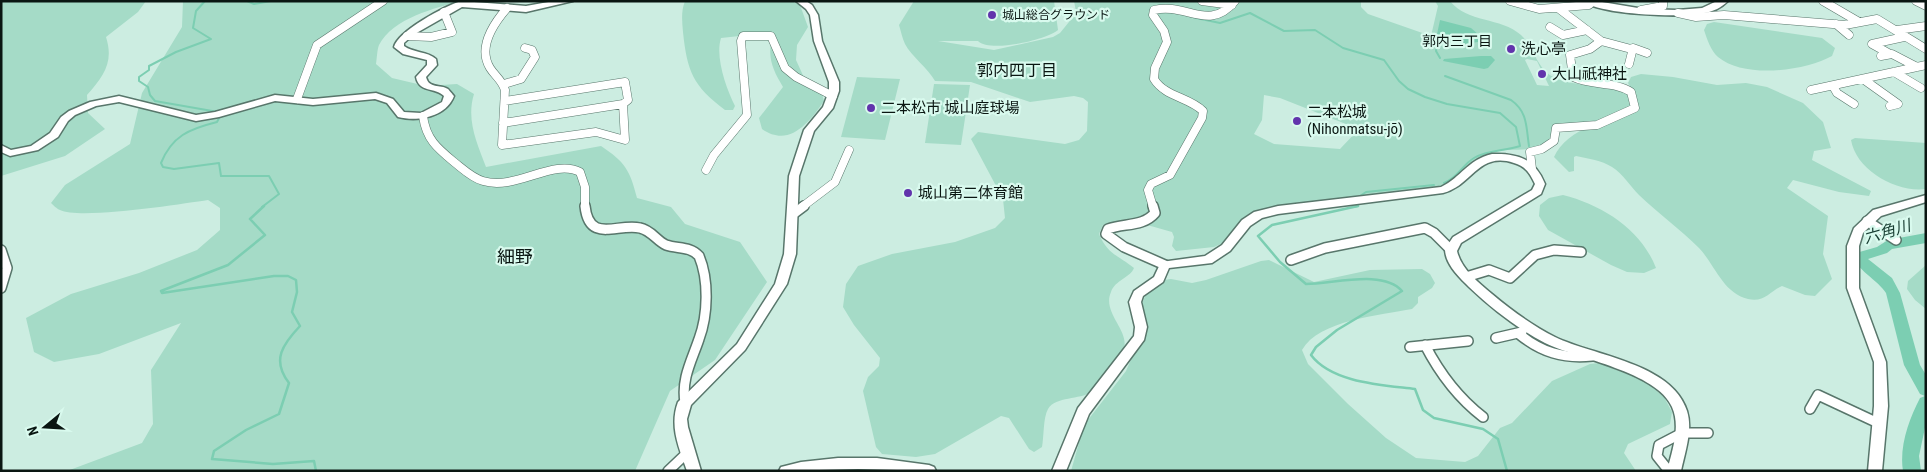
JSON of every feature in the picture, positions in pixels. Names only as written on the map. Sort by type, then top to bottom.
[{"type":"street","points":[[297,99],[317,46],[382,1]]},
{"type":"street","points":[[1,148],[10,152],[34,148],[54,135],[64,119],[72,113],[93,104],[110,100],[130,100],[170,114],[196,118],[221,114],[275,98],[313,102],[376,96],[390,100],[401,115],[423,116],[446,104],[449,96],[445,91],[423,84],[422,77],[432,65],[432,61],[426,56],[405,53],[400,49],[398,45],[407,36],[444,12],[467,4],[530,8],[569,1]]},
{"type":"street","points":[[694,471],[679,422],[680,411],[685,402],[741,347],[781,284],[790,254],[794,176],[809,130],[828,108],[833,96],[834,82],[818,41],[814,16],[809,7],[800,1]]},
{"type":"street","points":[[1202,1],[1233,3]]},
{"type":"street","points":[[1510,1],[1520,2],[1536,9],[1589,5],[1589,2],[1696,17],[1718,14],[1835,24],[1877,19],[1897,30],[1926,26]]},
{"type":"street","points":[[1641,10],[1662,6],[1663,1]]},
{"type":"street","points":[[1678,13],[1705,11],[1724,1]]},
{"type":"street","points":[[1823,1],[1859,22]]},
{"type":"street","points":[[1916,1],[1926,6]]},
{"type":"street","points":[[1233,3],[1216,16],[1176,5],[1166,5],[1154,10],[1153,14],[1166,34],[1167,41],[1154,70],[1153,78],[1156,84],[1163,90],[1198,106],[1203,111],[1202,118],[1170,175],[1151,184],[1148,190],[1155,213],[1152,218],[1146,222],[1115,225],[1108,229],[1106,234],[1114,242],[1165,265],[1195,262],[1218,254],[1246,223],[1258,215],[1278,210],[1443,190],[1463,178],[1477,162],[1486,158],[1511,159],[1532,169]]},
{"type":"street","points":[[507,8],[494,22],[490,30],[487,52],[488,63],[504,84],[505,101],[502,145],[596,132],[625,140],[623,104]]},
{"type":"street","points":[[1558,8],[1602,41],[1647,53]]},
{"type":"street","points":[[407,36],[431,38],[452,32],[444,12]]},
{"type":"street","points":[[1835,24],[1849,35]]},
{"type":"street","points":[[1550,27],[1563,35],[1587,30]]},
{"type":"street","points":[[1897,30],[1894,32],[1926,49]]},
{"type":"street","points":[[706,170],[714,155],[747,115],[741,41],[743,36],[771,36],[775,40],[779,56],[785,67],[794,76],[819,86],[833,96]]},
{"type":"street","points":[[1904,36],[1872,44],[1917,68]]},
{"type":"street","points":[[1451,250],[1457,240],[1537,192],[1540,184],[1532,169],[1530,152],[1542,150],[1554,142],[1556,128],[1597,125],[1635,108],[1634,99],[1628,90],[1617,86],[1581,82],[1573,76],[1570,55],[1590,49],[1602,41]]},
{"type":"street","points":[[504,84],[521,79],[535,57],[532,50],[525,48]]},
{"type":"street","points":[[1629,64],[1631,49]]},
{"type":"street","points":[[1881,56],[1890,54]]},
{"type":"street","points":[[1811,90],[1926,65]]},
{"type":"street","points":[[1894,72],[1921,88]]},
{"type":"street","points":[[1863,79],[1898,104],[1890,106]]},
{"type":"street","points":[[503,123],[623,104],[628,100],[625,82],[505,101]]},
{"type":"street","points":[[1833,86],[1837,93],[1854,104]]},
{"type":"street","points":[[423,116],[427,136],[432,145],[477,178],[486,182],[508,182],[565,168],[578,170],[582,172],[585,181],[585,215],[589,223],[596,228],[604,230],[642,228],[649,231],[660,241],[694,251],[699,256],[705,290],[702,329],[682,390],[685,402]]},
{"type":"street","points":[[792,215],[835,182],[849,150]]},
{"type":"street","points":[[1875,471],[1881,406],[1880,362],[1853,288],[1854,240],[1867,221],[1884,209],[1926,198]]},
{"type":"street","points":[[1867,221],[1896,240]]},
{"type":"street","points":[[1291,260],[1325,248],[1425,228],[1434,233],[1451,250],[1454,261],[1466,277],[1524,331],[1629,368],[1664,388],[1675,399],[1681,410],[1684,426],[1674,471]]},
{"type":"street","points":[[1,250],[7,268],[1,288]]},
{"type":"street","points":[[1466,277],[1489,270],[1510,278],[1518,272],[1529,258],[1539,253],[1554,251],[1581,252]]},
{"type":"street","points":[[1059,471],[1083,412],[1140,337],[1141,327],[1135,302],[1138,294],[1159,279],[1165,265]]},
{"type":"street","points":[[1496,338],[1524,331]]},
{"type":"street","points":[[1410,347],[1468,341]]},
{"type":"street","points":[[1425,345],[1443,379],[1463,403],[1483,417]]},
{"type":"street","points":[[1810,409],[1818,395],[1878,423]]},
{"type":"street","points":[[1669,471],[1660,462],[1657,448],[1664,441],[1682,433],[1708,433]]},
{"type":"street","points":[[668,471],[688,452]]},
{"type":"street","points":[[786,471],[829,465],[902,466],[929,471]]},
{"type":"shaded area","points":[[1,1],[146,1],[138,12],[106,37],[109,54],[106,68],[103,75],[87,95],[88,113],[105,129],[65,156],[1,176]]},
{"type":"shaded area","points":[[183,1],[462,1],[428,11],[404,21],[394,28],[379,45],[376,64],[392,78],[426,86],[457,84],[474,94],[471,113],[472,122],[476,140],[486,167],[601,146],[616,157],[629,173],[637,198],[671,207],[685,224],[740,242],[767,282],[715,360],[670,391],[635,471],[67,471],[142,443],[153,424],[151,370],[181,323],[99,354],[54,362],[34,352],[26,318],[71,294],[139,273],[197,250],[220,230],[220,208],[208,200],[131,210],[88,213],[71,213],[56,208],[51,203],[65,185],[130,144],[142,93],[182,27]]},
{"type":"shaded area","points":[[685,1],[792,1],[800,5],[808,27],[797,45],[796,60],[806,82],[822,94],[824,101],[805,125],[790,134],[781,136],[762,129],[759,118],[783,87],[772,66],[770,55],[771,43],[758,34],[721,38],[720,63],[725,82],[735,106],[733,110],[725,110],[706,93],[694,77],[687,57],[682,20]]},
{"type":"shaded area","points":[[914,1],[1054,1],[1058,30],[1042,38],[1018,44],[994,46],[978,41],[938,41],[994,50],[1053,37],[1060,33],[1073,17],[1077,17],[1074,1],[1195,1],[1225,7],[1210,14],[1170,6],[1162,6],[1149,11],[1150,16],[1159,10],[1214,17],[1223,16],[1239,1],[1361,1],[1361,7],[1368,14],[1431,36],[1438,6],[1435,1],[1450,1],[1465,13],[1513,29],[1526,40],[1539,63],[1553,77],[1571,83],[1609,87],[1628,92],[1632,107],[1596,122],[1552,127],[1550,141],[1544,145],[1537,148],[1500,151],[1485,155],[1472,163],[1456,178],[1442,186],[1244,219],[1225,242],[1214,247],[1176,251],[1172,246],[1174,237],[1172,232],[1129,222],[1103,225],[1099,234],[1102,241],[1114,254],[1134,268],[1113,288],[1109,300],[1113,316],[1124,338],[1125,346],[1116,362],[1095,389],[1081,396],[1057,402],[1048,409],[1044,422],[1042,447],[1034,452],[1029,449],[1009,418],[1001,416],[935,454],[916,457],[882,454],[876,447],[863,391],[868,377],[879,366],[880,358],[854,325],[843,307],[846,284],[858,266],[892,254],[955,242],[995,228],[1005,218],[1003,199],[971,139],[978,132],[1065,144],[1079,140],[1087,131],[1088,102],[1083,98],[1074,96],[1030,102],[971,82],[935,81],[908,49],[899,25]],"holes":[[[1525,60],[1537,61],[1549,86],[1537,85]],[[1264,95],[1280,98],[1356,128],[1357,131],[1340,149],[1274,144],[1254,134],[1262,120]]]},
{"type":"shaded area","points":[[1440,20],[1471,28],[1479,35],[1478,42],[1457,45],[1436,39]]},
{"type":"shaded area","points":[[1714,22],[1822,38],[1835,48],[1832,56],[1806,66],[1775,70],[1743,68],[1729,64],[1713,52],[1704,30],[1707,24]]},
{"type":"shaded area","points":[[1491,56],[1495,60],[1488,68],[1484,69],[1443,61],[1444,59]]},
{"type":"shaded area","points":[[1641,74],[1673,77],[1717,85],[1746,83],[1767,87],[1803,103],[1823,122],[1831,148],[1814,151],[1812,160],[1871,191],[1869,196],[1839,192],[1793,180],[1787,188],[1828,216],[1823,254],[1832,279],[1815,296],[1805,295],[1782,286],[1763,298],[1754,300],[1739,296],[1720,278],[1699,248],[1639,195],[1616,170],[1599,161],[1576,156],[1574,157],[1574,171],[1569,172],[1554,157],[1560,147],[1579,131],[1603,120],[1638,108],[1637,99],[1628,83],[1631,77]]},
{"type":"shaded area","name":"二本松市 城山庭球場","points":[[857,77],[900,79],[885,140],[841,137]]},
{"type":"shaded area","points":[[934,84],[970,85],[961,145],[925,143]]},
{"type":"shaded area","points":[[1855,138],[1926,143],[1926,189],[1902,187],[1890,183],[1869,170],[1854,151],[1851,140]]},
{"type":"shaded area","points":[[1563,195],[1578,199],[1606,212],[1630,230],[1641,242],[1656,268],[1644,273],[1627,272],[1548,230],[1539,216],[1540,205],[1549,198]]},
{"type":"shaded area","points":[[1269,260],[1314,282],[1370,270],[1422,269],[1430,274],[1435,283],[1432,288],[1418,297],[1418,303],[1412,309],[1352,320],[1336,325],[1310,340],[1302,350],[1308,364],[1348,404],[1386,438],[1416,458],[1465,462],[1478,456],[1500,428],[1512,423],[1552,381],[1590,364],[1599,363],[1645,381],[1664,397],[1672,412],[1670,424],[1628,444],[1624,453],[1636,471],[1071,471],[1084,425],[1126,371],[1132,357],[1145,341],[1146,323],[1142,304],[1145,296],[1164,280],[1171,279],[1192,283]]},
{"type":"shaded area","points":[[1926,265],[1926,309],[1915,300],[1907,289],[1908,281]]},
{"type":"waterway","points":[[205,1],[196,11],[193,28],[211,39],[176,52],[149,66],[149,70],[139,77],[139,81],[148,87],[150,95],[155,101],[218,112]]},
{"type":"waterway","points":[[247,1],[254,4],[271,1]]},
{"type":"waterway","points":[[1196,18],[1220,23],[1250,13],[1284,31],[1315,30],[1343,48],[1384,60],[1399,81],[1408,89],[1447,104],[1500,113],[1516,127],[1520,146],[1485,153],[1474,158],[1453,178],[1444,183]]},
{"type":"waterway","points":[[1440,58],[1436,51],[1437,46],[1443,41]]},
{"type":"waterway","points":[[1445,76],[1511,100],[1517,105],[1523,115],[1529,146]]},
{"type":"waterway","points":[[219,118],[217,122],[190,131],[176,140],[170,146],[161,163],[163,167],[174,169],[219,163],[221,176],[269,176],[279,194],[262,207]]},
{"type":"waterway","points":[[1358,206],[1360,196],[1366,192],[1434,185]]},
{"type":"waterway","points":[[264,206],[250,219],[265,235],[228,265],[161,291],[162,293],[274,276],[288,276],[296,280],[297,292],[292,312],[300,326],[284,346],[281,353],[281,367],[289,383],[279,414],[246,430],[214,451],[212,459],[273,464],[314,461],[316,471]]},
{"type":"waterway","points":[[1353,207],[1358,206]]},
{"type":"waterway","points":[[1358,206],[1272,225],[1258,236],[1280,262],[1306,284],[1370,279],[1394,284],[1402,291],[1337,330],[1316,347],[1311,355],[1332,372],[1345,377],[1374,384],[1415,389],[1423,410],[1434,418],[1483,429],[1498,439],[1507,471]]},
{"type":"waterway","name":"六角川","points":[[1926,238],[1888,245],[1882,250],[1861,256],[1861,260],[1887,282],[1893,293],[1912,365],[1926,390]]},
{"type":"waterway","name":"六角川","points":[[1912,471],[1911,456],[1914,436],[1926,402]]},
{"type":"place","name":"城山総合グラウンド","points":[[992,15]]},
{"type":"place","name":"洗心亭","points":[[1511,49]]},
{"type":"place","name":"大山祇神社","points":[[1542,74]]},
{"type":"place","name":"二本松市 城山庭球場","points":[[871,108]]},
{"type":"place","name":"二本松城 (Nihonmatsu-jō)","points":[[1297,121]]},
{"type":"place","name":"城山第二体育館","points":[[908,193]]},
{"type":"district","name":"郭内三丁目","points":[[1457,41]]},
{"type":"district","name":"郭内四丁目","points":[[1017,70]]},
{"type":"district","name":"細野","points":[[515,257]]}]
